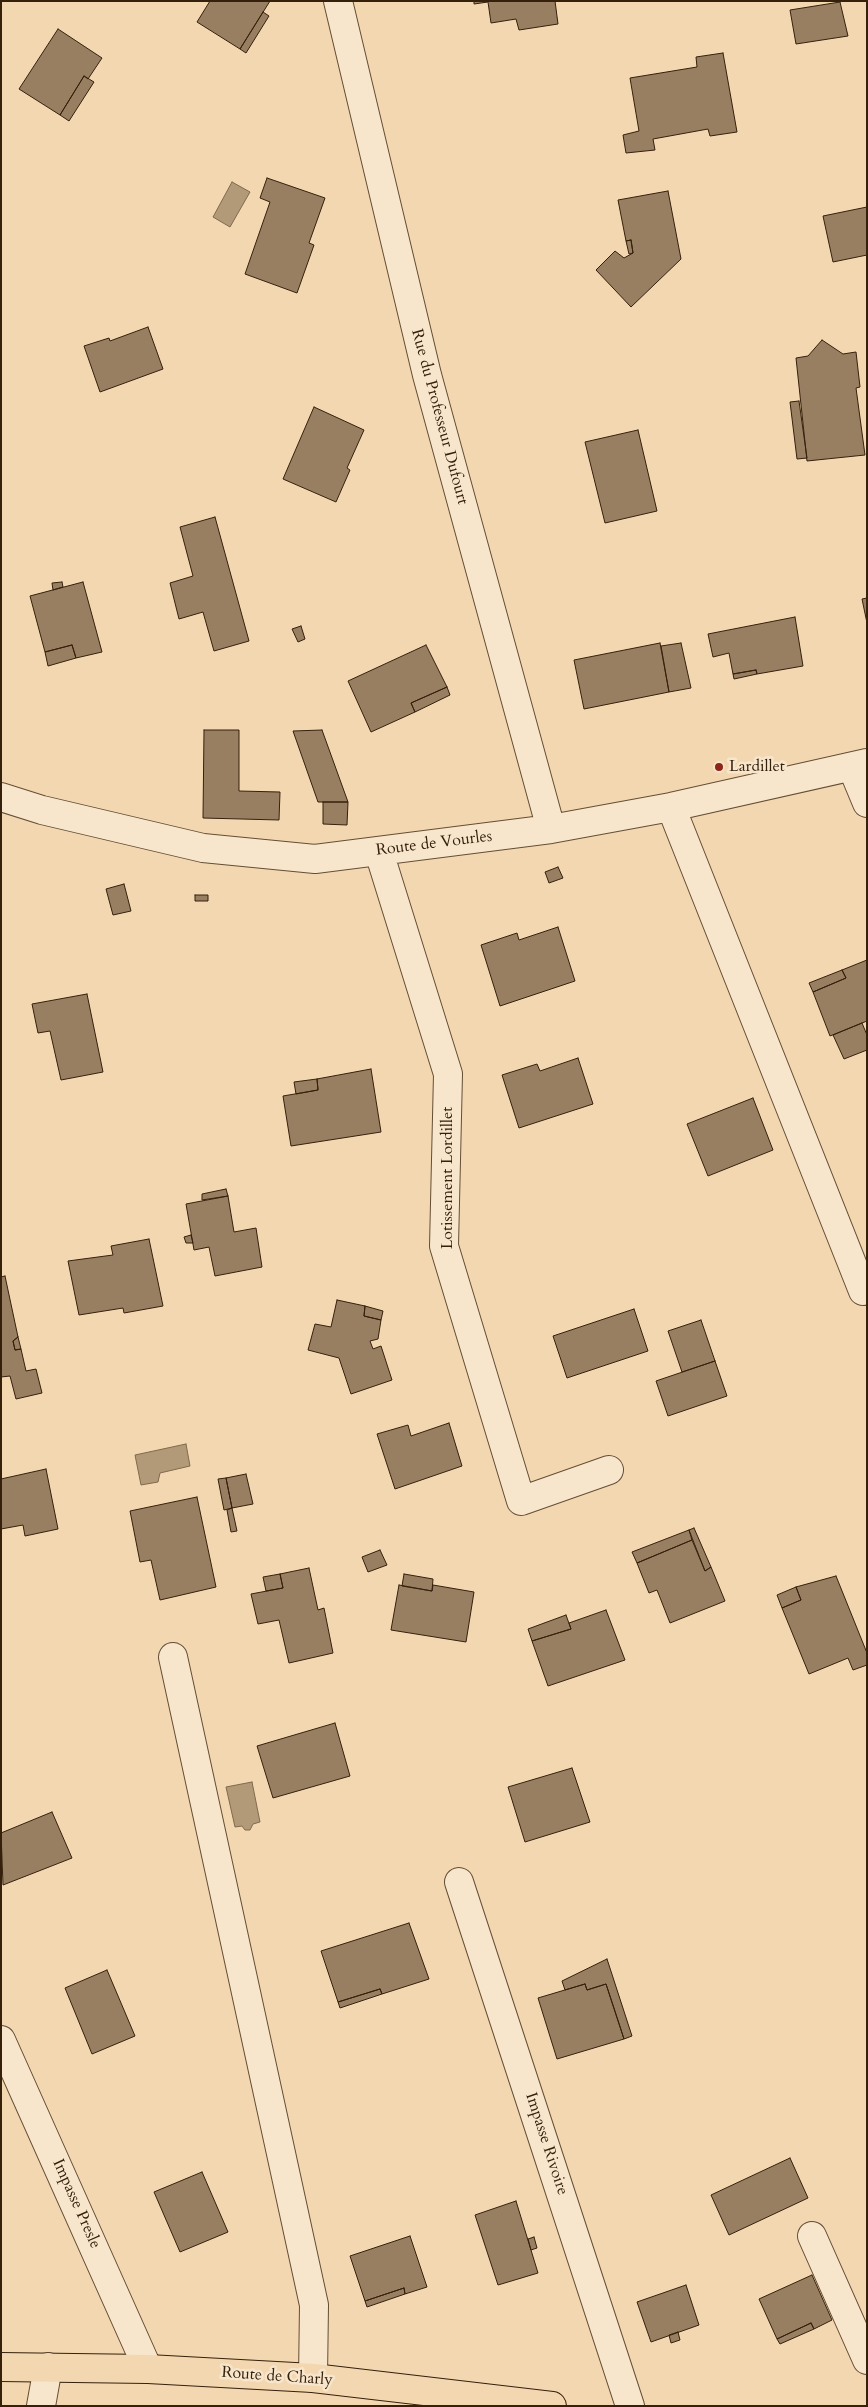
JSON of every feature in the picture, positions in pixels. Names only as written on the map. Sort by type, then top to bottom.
[{"type":"main road","name":"Route de Charly","points":[[1,2367],[148,2369],[313,2378],[552,2406]]},
{"type":"street","name":"Rue du Professeur Dufourt","points":[[338,1],[427,375],[551,829]]},
{"type":"street","name":"Route de Vourles","points":[[1,797],[42,810],[203,848],[316,860],[551,829],[671,806],[860,765]]},
{"type":"street","points":[[860,765],[867,803]]},
{"type":"street","points":[[671,806],[863,1291]]},
{"type":"street","name":"Lotissement Lordillet","points":[[379,852],[448,1074],[444,1246],[521,1501],[609,1470]]},
{"type":"street","points":[[173,1658],[314,2305],[313,2378]]},
{"type":"street","name":"Impasse Rivoire","points":[[460,1882],[630,2406]]},
{"type":"street","name":"Impasse Presle","points":[[1,2040],[148,2369]]},
{"type":"street","points":[[812,2236],[867,2360]]},
{"type":"street","points":[[41,2406],[48,2367]]},
{"type":"shaded area","points":[[232,182],[250,192],[230,227],[213,217]]},
{"type":"shaded area","points":[[186,1444],[190,1466],[160,1473],[158,1482],[141,1485],[135,1455]]},
{"type":"shaded area","points":[[252,1782],[260,1822],[253,1824],[250,1830],[245,1830],[242,1826],[235,1827],[226,1787]]},
{"type":"building","points":[[210,1],[270,1],[240,49],[197,22]]},
{"type":"building","points":[[474,1],[555,1],[558,24],[519,30],[516,19],[491,23],[488,2],[474,4]]},
{"type":"building","points":[[840,2],[848,36],[796,44],[790,10]]},
{"type":"building","points":[[263,12],[269,16],[246,53],[240,49]]},
{"type":"building","points":[[58,29],[102,58],[88,79],[84,76],[60,115],[19,89]]},
{"type":"building","points":[[723,53],[737,132],[710,136],[708,129],[653,139],[655,150],[626,153],[623,135],[639,131],[630,78],[697,67],[696,57]]},
{"type":"building","points":[[84,76],[94,82],[69,121],[60,115]]},
{"type":"building","points":[[267,178],[325,198],[309,243],[314,245],[297,293],[245,274],[270,202],[260,198]]},
{"type":"building","points":[[668,191],[681,259],[631,307],[596,270],[615,251],[624,258],[633,253],[631,240],[626,241],[618,200]]},
{"type":"building","points":[[867,207],[867,255],[833,262],[823,216]]},
{"type":"building","points":[[631,240],[633,253],[629,254],[626,241]]},
{"type":"building","points":[[148,327],[163,369],[100,392],[84,346],[109,338],[110,341]]},
{"type":"building","points":[[822,340],[843,354],[856,352],[860,387],[856,388],[865,455],[807,461],[796,358],[808,356]]},
{"type":"building","points":[[799,401],[807,458],[797,459],[790,402]]},
{"type":"building","points":[[314,407],[364,430],[347,468],[350,470],[336,502],[283,479]]},
{"type":"building","points":[[638,430],[657,511],[605,523],[585,442]]},
{"type":"building","points":[[215,517],[249,641],[214,651],[203,612],[179,619],[170,583],[193,576],[180,527]]},
{"type":"building","points":[[62,582],[63,587],[53,590],[52,583]]},
{"type":"building","points":[[83,582],[102,652],[76,658],[72,645],[45,652],[30,596]]},
{"type":"building","points":[[867,598],[867,623],[862,599]]},
{"type":"building","points":[[795,617],[803,666],[757,674],[756,670],[733,674],[729,653],[713,657],[708,634]]},
{"type":"building","points":[[301,626],[305,639],[298,642],[292,629]]},
{"type":"building","points":[[660,643],[669,692],[584,709],[574,660]]},
{"type":"building","points":[[681,643],[691,688],[669,692],[661,646]]},
{"type":"building","points":[[72,645],[76,658],[48,666],[45,652]]},
{"type":"building","points":[[426,645],[447,687],[411,703],[415,712],[371,732],[348,681]]},
{"type":"building","points":[[756,670],[757,674],[734,679],[733,674]]},
{"type":"building","points":[[447,687],[450,695],[415,712],[411,703]]},
{"type":"building","points":[[204,730],[239,730],[239,791],[280,792],[279,820],[203,818]]},
{"type":"building","points":[[322,730],[348,802],[318,802],[293,731]]},
{"type":"building","points":[[323,802],[348,802],[347,825],[323,824]]},
{"type":"building","points":[[558,867],[563,878],[549,883],[545,872]]},
{"type":"building","points":[[124,884],[131,911],[113,915],[106,889]]},
{"type":"building","points":[[195,895],[208,895],[208,901],[195,901]]},
{"type":"building","points":[[558,927],[575,981],[500,1006],[481,945],[517,933],[519,940]]},
{"type":"building","points":[[867,960],[867,1021],[830,1036],[813,992],[846,978],[842,970]]},
{"type":"building","points":[[842,970],[846,978],[813,992],[809,983]]},
{"type":"building","points":[[87,994],[103,1072],[61,1080],[50,1031],[38,1033],[32,1004]]},
{"type":"building","points":[[862,1023],[867,1035],[867,1050],[844,1059],[833,1035]]},
{"type":"building","points":[[578,1058],[593,1104],[519,1128],[502,1075],[537,1064],[540,1071]]},
{"type":"building","points":[[371,1069],[381,1132],[291,1146],[283,1096],[318,1090],[317,1079]]},
{"type":"building","points":[[317,1079],[318,1090],[296,1094],[294,1082]]},
{"type":"building","points":[[753,1098],[773,1150],[708,1176],[687,1124]]},
{"type":"building","points":[[226,1189],[228,1196],[202,1200],[202,1194]]},
{"type":"building","points":[[228,1196],[234,1232],[256,1228],[262,1267],[215,1276],[209,1247],[194,1250],[186,1204]]},
{"type":"building","points":[[191,1235],[193,1243],[186,1243],[184,1237]]},
{"type":"building","points":[[149,1239],[163,1306],[124,1313],[123,1308],[79,1315],[68,1261],[113,1255],[111,1246]]},
{"type":"building","points":[[5,1276],[18,1337],[13,1341],[15,1350],[21,1349],[26,1371],[36,1369],[42,1393],[16,1399],[10,1376],[1,1377],[1,1277]]},
{"type":"building","points":[[337,1300],[365,1306],[364,1316],[381,1320],[378,1339],[370,1341],[373,1349],[381,1346],[392,1380],[351,1394],[339,1358],[308,1350],[315,1324],[331,1327]]},
{"type":"building","points":[[365,1306],[383,1311],[381,1320],[364,1316]]},
{"type":"building","points":[[634,1309],[648,1351],[567,1378],[553,1336]]},
{"type":"building","points":[[701,1320],[715,1361],[682,1372],[668,1331]]},
{"type":"building","points":[[18,1337],[21,1349],[15,1350],[13,1341]]},
{"type":"building","points":[[715,1361],[727,1396],[668,1416],[656,1381]]},
{"type":"building","points":[[449,1423],[462,1466],[395,1489],[377,1434],[408,1425],[411,1436]]},
{"type":"building","points":[[46,1469],[58,1529],[25,1536],[23,1525],[1,1529],[1,1479]]},
{"type":"building","points":[[246,1474],[253,1504],[232,1508],[226,1478]]},
{"type":"building","points":[[226,1478],[232,1508],[224,1510],[218,1479]]},
{"type":"building","points":[[197,1497],[216,1587],[160,1600],[151,1560],[140,1562],[130,1511]]},
{"type":"building","points":[[232,1508],[237,1531],[231,1532],[227,1510]]},
{"type":"building","points":[[694,1528],[711,1567],[705,1571],[689,1530]]},
{"type":"building","points":[[689,1530],[692,1540],[637,1563],[632,1552]]},
{"type":"building","points":[[692,1540],[705,1571],[711,1567],[725,1601],[670,1623],[657,1590],[649,1593],[637,1563]]},
{"type":"building","points":[[380,1550],[387,1565],[368,1572],[362,1557]]},
{"type":"building","points":[[309,1568],[318,1610],[324,1608],[333,1653],[289,1663],[279,1620],[258,1624],[251,1594],[283,1588],[280,1574]]},
{"type":"building","points":[[280,1574],[283,1588],[266,1591],[263,1577]]},
{"type":"building","points":[[404,1574],[433,1579],[432,1591],[402,1586]]},
{"type":"building","points":[[836,1576],[867,1653],[867,1665],[853,1670],[848,1658],[809,1674],[782,1608],[801,1600],[796,1587]]},
{"type":"building","points":[[399,1585],[432,1591],[433,1585],[474,1592],[466,1642],[391,1630]]},
{"type":"building","points":[[796,1587],[801,1600],[782,1608],[777,1595]]},
{"type":"building","points":[[606,1610],[625,1660],[548,1686],[532,1641],[571,1629],[569,1623]]},
{"type":"building","points":[[566,1615],[571,1629],[532,1641],[528,1629]]},
{"type":"building","points":[[335,1723],[350,1776],[273,1798],[257,1746]]},
{"type":"building","points":[[572,1768],[590,1822],[525,1842],[508,1787]]},
{"type":"building","points":[[52,1812],[72,1858],[3,1885],[1,1833]]},
{"type":"building","points":[[409,1923],[429,1979],[382,1994],[380,1989],[338,2002],[321,1951]]},
{"type":"building","points":[[607,1959],[632,2036],[624,2039],[606,1984],[587,1990],[585,1984],[565,1990],[562,1981]]},
{"type":"building","points":[[107,1970],[135,2036],[92,2054],[65,1988]]},
{"type":"building","points":[[585,1984],[587,1990],[606,1984],[624,2039],[557,2059],[538,1998]]},
{"type":"building","points":[[380,1989],[382,1994],[340,2008],[338,2002]]},
{"type":"building","points":[[790,2158],[808,2198],[729,2235],[711,2195]]},
{"type":"building","points":[[202,2172],[228,2232],[180,2252],[154,2192]]},
{"type":"building","points":[[516,2201],[538,2273],[498,2285],[475,2215]]},
{"type":"building","points":[[410,2236],[427,2287],[405,2294],[404,2288],[365,2301],[350,2256]]},
{"type":"building","points":[[534,2237],[537,2248],[531,2250],[528,2239]]},
{"type":"building","points":[[812,2275],[832,2320],[814,2329],[811,2323],[777,2339],[759,2299]]},
{"type":"building","points":[[686,2285],[699,2325],[651,2342],[637,2302]]},
{"type":"building","points":[[404,2288],[405,2294],[367,2307],[365,2301]]},
{"type":"building","points":[[811,2323],[814,2329],[780,2344],[777,2339]]},
{"type":"building","points":[[678,2332],[680,2340],[671,2343],[669,2335]]},
{"type":"place","name":"Lardillet","points":[[719,767]]}]
